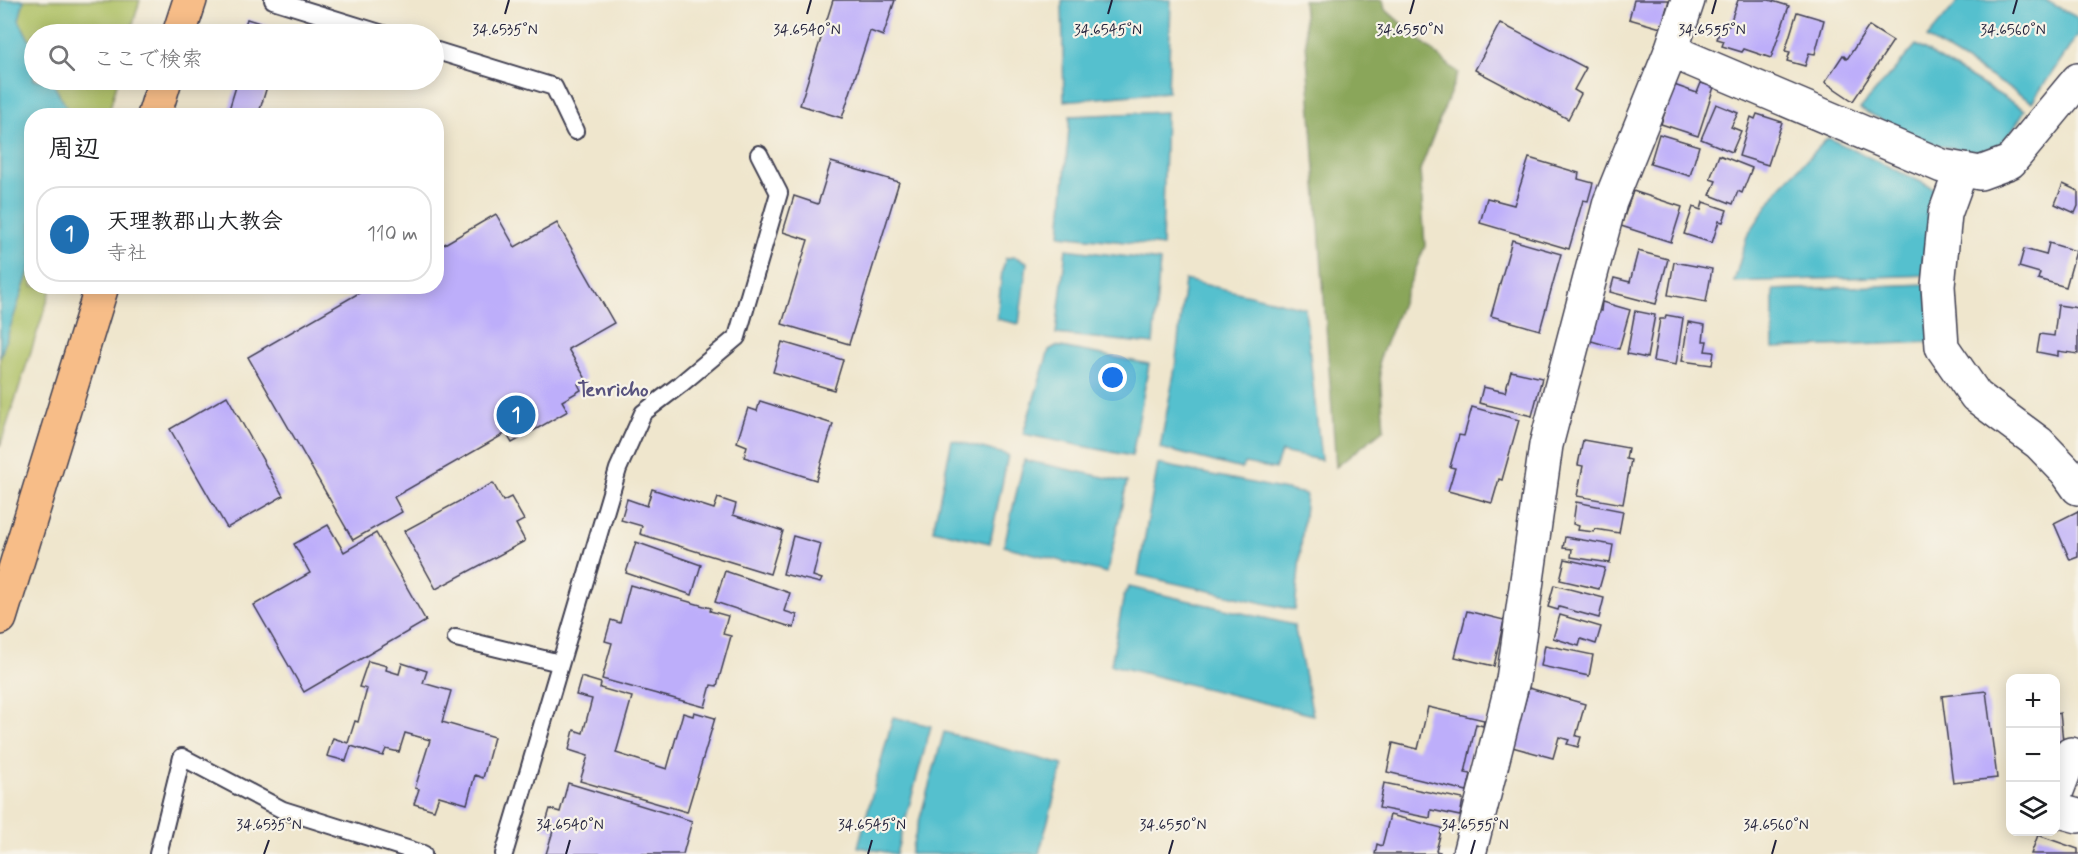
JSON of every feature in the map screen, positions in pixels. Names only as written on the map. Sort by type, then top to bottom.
[{"type":"main road","points":[[182,24],[190,0]]},
{"type":"main road","points":[[156,108],[162,90]]},
{"type":"main road","points":[[0,618],[100,294]]},
{"type":"street","points":[[1469,854],[1513,680],[1546,445],[1610,202],[1671,51],[1688,0]]},
{"type":"street","points":[[1671,51],[1942,166],[1980,173],[2010,162],[2078,80]]},
{"type":"street","points":[[1961,170],[1946,214],[1938,286],[1942,347],[1976,396],[2039,442],[2066,471],[2078,488]]},
{"type":"street","points":[[2060,782],[2071,754]]},
{"type":"street","points":[[2060,811],[2078,816]]},
{"type":"lane","points":[[273,0],[351,24]]},
{"type":"lane","points":[[444,53],[554,87],[575,130]]},
{"type":"lane","points":[[504,854],[618,469],[643,412],[681,384],[737,337],[779,194],[759,154]]},
{"type":"lane","points":[[456,638],[560,663]]},
{"type":"lane","points":[[158,854],[182,757],[283,810],[423,854]]},
{"type":"green space","points":[[0,0],[140,0],[133,24],[24,24],[24,90],[115,90],[110,108],[24,108],[24,294],[50,294],[0,446]]},
{"type":"green space","points":[[1303,0],[1383,0],[1385,9],[1458,73],[1420,170],[1425,246],[1379,360],[1384,429],[1336,467]]},
{"type":"water","points":[[0,0],[24,0],[19,20],[24,30],[24,90],[57,90],[67,108],[24,108],[24,286],[0,358]]},
{"type":"water","points":[[1062,0],[1171,0],[1168,92],[1064,101]]},
{"type":"water","points":[[1959,0],[2045,0],[2078,18],[2078,35],[2032,102],[1927,38]]},
{"type":"water","points":[[1916,45],[2025,110],[2005,139],[1996,146],[1981,151],[1964,151],[1927,141],[1860,109]]},
{"type":"water","points":[[1166,112],[1162,246],[1060,235],[1070,116]]},
{"type":"water","points":[[1828,138],[1940,191],[1929,275],[1734,282],[1747,236],[1780,187]]},
{"type":"water","points":[[1066,249],[1160,261],[1153,344],[1056,334]]},
{"type":"water","points":[[1015,257],[1027,262],[1019,324],[997,319],[1002,271],[1006,258]]},
{"type":"water","points":[[1185,280],[1305,308],[1321,460],[1281,452],[1275,469],[1245,463],[1242,469],[1160,448],[1175,368]]},
{"type":"water","points":[[1926,284],[1934,342],[1773,348],[1773,290]]},
{"type":"water","points":[[1056,346],[1149,364],[1132,456],[1023,434],[1049,350]]},
{"type":"water","points":[[952,440],[1008,455],[990,543],[933,530]]},
{"type":"water","points":[[1024,460],[1127,482],[1107,573],[1004,546]]},
{"type":"water","points":[[1158,464],[1306,494],[1295,610],[1138,575]]},
{"type":"water","points":[[1129,587],[1294,625],[1313,715],[1111,665],[1124,595]]},
{"type":"water","points":[[893,717],[931,726],[896,854],[858,847]]},
{"type":"water","points":[[944,732],[1063,765],[1039,854],[910,854]]},
{"type":"building","points":[[833,0],[895,0],[883,36],[870,31],[842,118],[800,105]]},
{"type":"building","points":[[1634,0],[1669,0],[1661,28],[1629,19]]},
{"type":"building","points":[[1738,0],[1769,0],[1789,6],[1771,58],[1744,49],[1742,52],[1722,46],[1724,41],[1717,39],[1722,24],[1729,26]]},
{"type":"building","points":[[1797,12],[1824,20],[1815,54],[1809,53],[1805,66],[1787,61],[1790,52],[1785,51]]},
{"type":"building","points":[[247,19],[263,24],[245,24]]},
{"type":"building","points":[[1500,23],[1586,68],[1574,90],[1581,94],[1568,119],[1475,70]]},
{"type":"building","points":[[1869,26],[1893,41],[1853,101],[1825,82],[1843,55],[1847,59]]},
{"type":"building","points":[[1701,83],[1714,87],[1698,136],[1661,124],[1674,85],[1697,93]]},
{"type":"building","points":[[235,90],[266,90],[260,108],[229,108]]},
{"type":"building","points":[[1716,104],[1738,113],[1731,127],[1741,131],[1732,152],[1701,139]]},
{"type":"building","points":[[1757,114],[1782,122],[1768,165],[1739,156],[1751,117],[1755,119]]},
{"type":"building","points":[[1659,134],[1699,146],[1690,176],[1650,164]]},
{"type":"building","points":[[1719,155],[1752,168],[1742,193],[1738,191],[1733,204],[1710,195],[1716,181],[1710,179]]},
{"type":"building","points":[[1529,158],[1579,173],[1578,179],[1593,183],[1588,201],[1583,200],[1569,249],[1480,223],[1487,198],[1514,205]]},
{"type":"building","points":[[831,162],[899,182],[849,344],[782,324],[808,240],[783,232],[794,196],[818,204]]},
{"type":"building","points":[[2063,184],[2078,191],[2078,206],[2075,213],[2055,204]]},
{"type":"building","points":[[1633,191],[1682,207],[1671,242],[1621,226]]},
{"type":"building","points":[[1703,202],[1727,210],[1723,222],[1719,221],[1712,243],[1684,234],[1693,207],[1701,210]]},
{"type":"building","points":[[496,214],[515,247],[557,223],[614,323],[568,349],[586,379],[578,384],[581,390],[562,401],[568,411],[512,443],[506,433],[394,497],[402,512],[353,540],[248,357],[357,294],[444,294],[444,244]]},
{"type":"building","points":[[1512,240],[1561,254],[1540,330],[1491,316]]},
{"type":"building","points":[[2049,243],[2076,251],[2066,287],[2038,279],[2040,273],[2019,267],[2024,249],[2046,255]]},
{"type":"building","points":[[1638,251],[1668,259],[1656,304],[1610,292],[1614,278],[1630,282]]},
{"type":"building","points":[[1674,262],[1712,269],[1706,302],[1668,295]]},
{"type":"building","points":[[1602,302],[1630,310],[1619,349],[1588,340],[1597,310],[1601,311]]},
{"type":"building","points":[[2058,305],[2078,308],[2078,354],[2058,351],[2058,356],[2037,352],[2040,334],[2054,336]]},
{"type":"building","points":[[1635,311],[1655,315],[1647,358],[1627,354]]},
{"type":"building","points":[[1666,315],[1683,318],[1676,365],[1653,361],[1660,319],[1665,319]]},
{"type":"building","points":[[1688,322],[1705,325],[1703,341],[1707,341],[1705,351],[1714,352],[1712,365],[1682,361]]},
{"type":"building","points":[[782,342],[843,360],[834,390],[773,372]]},
{"type":"building","points":[[1511,371],[1542,378],[1532,416],[1479,403],[1483,387],[1505,392]]},
{"type":"building","points":[[227,396],[283,496],[227,528],[170,429]]},
{"type":"building","points":[[760,401],[833,424],[816,480],[744,457],[747,446],[737,442],[748,408],[757,411]]},
{"type":"building","points":[[1472,407],[1519,420],[1502,480],[1499,479],[1492,503],[1448,491],[1455,468],[1450,467],[1459,435],[1464,436]]},
{"type":"building","points":[[1583,440],[1628,448],[1626,459],[1631,460],[1623,504],[1577,496],[1583,466],[1578,465]]},
{"type":"building","points":[[493,483],[503,501],[511,497],[524,520],[516,524],[525,541],[436,589],[404,531]]},
{"type":"building","points":[[652,489],[714,509],[718,498],[736,504],[733,515],[783,531],[770,574],[640,534],[642,526],[621,520],[627,499],[647,506]]},
{"type":"building","points":[[1576,502],[1623,511],[1619,533],[1595,529],[1594,532],[1578,530],[1579,526],[1573,524]]},
{"type":"building","points":[[2078,511],[2078,557],[2070,560],[2054,523]]},
{"type":"building","points":[[328,525],[344,552],[376,533],[426,621],[304,692],[254,605],[310,573],[294,544]]},
{"type":"building","points":[[793,536],[821,544],[813,576],[822,579],[820,583],[783,574]]},
{"type":"building","points":[[1565,537],[1613,545],[1610,563],[1571,557],[1572,549],[1563,548]]},
{"type":"building","points":[[636,542],[701,565],[692,595],[626,573]]},
{"type":"building","points":[[1565,559],[1605,568],[1599,589],[1560,580]]},
{"type":"building","points":[[725,571],[790,593],[784,611],[797,615],[794,628],[715,602]]},
{"type":"building","points":[[630,585],[711,608],[710,611],[728,616],[723,634],[731,636],[717,686],[711,685],[705,707],[602,679],[612,643],[605,641],[611,620],[620,623]]},
{"type":"building","points":[[1554,585],[1604,598],[1599,618],[1559,607],[1558,610],[1548,607]]},
{"type":"building","points":[[1467,611],[1504,620],[1494,666],[1455,657]]},
{"type":"building","points":[[1560,615],[1601,627],[1596,644],[1581,639],[1579,646],[1553,638]]},
{"type":"building","points":[[1545,645],[1593,655],[1589,676],[1541,666]]},
{"type":"building","points":[[368,661],[387,666],[386,670],[399,674],[402,663],[427,671],[423,683],[451,691],[442,722],[494,737],[483,778],[475,775],[467,804],[439,796],[434,810],[414,804],[419,789],[415,788],[430,740],[405,733],[399,752],[386,749],[383,756],[351,746],[346,761],[327,756],[333,738],[348,743],[355,721],[358,722],[367,689],[359,687]]},
{"type":"building","points":[[581,677],[601,683],[600,688],[632,697],[616,753],[667,769],[683,713],[693,716],[694,712],[715,718],[687,812],[580,781],[588,756],[569,750],[574,730],[583,733],[592,699],[576,695]]},
{"type":"building","points":[[1529,688],[1585,704],[1576,736],[1581,737],[1578,747],[1567,744],[1569,740],[1559,737],[1553,758],[1512,747]]},
{"type":"building","points":[[1986,691],[1997,778],[1953,783],[1942,696]]},
{"type":"building","points":[[1428,707],[1484,720],[1483,726],[1476,724],[1465,773],[1471,774],[1467,791],[1387,772],[1393,743],[1418,749]]},
{"type":"building","points":[[2060,713],[2063,741],[2060,741]]},
{"type":"building","points":[[568,783],[692,821],[683,854],[546,854],[553,831],[544,829],[550,809],[560,812]]},
{"type":"building","points":[[1384,783],[1463,799],[1460,816],[1431,810],[1430,818],[1379,808]]},
{"type":"building","points":[[1390,815],[1442,828],[1436,851],[1440,852],[1439,854],[1375,854],[1377,844],[1382,846]]},
{"type":"building","points":[[2038,836],[2078,849],[2078,854],[2031,854]]},
{"type":"place","name":"天理教郡山大教会","points":[[516,415]]},
{"type":"district","name":"Tenricho","points":[[613,389]]}]
